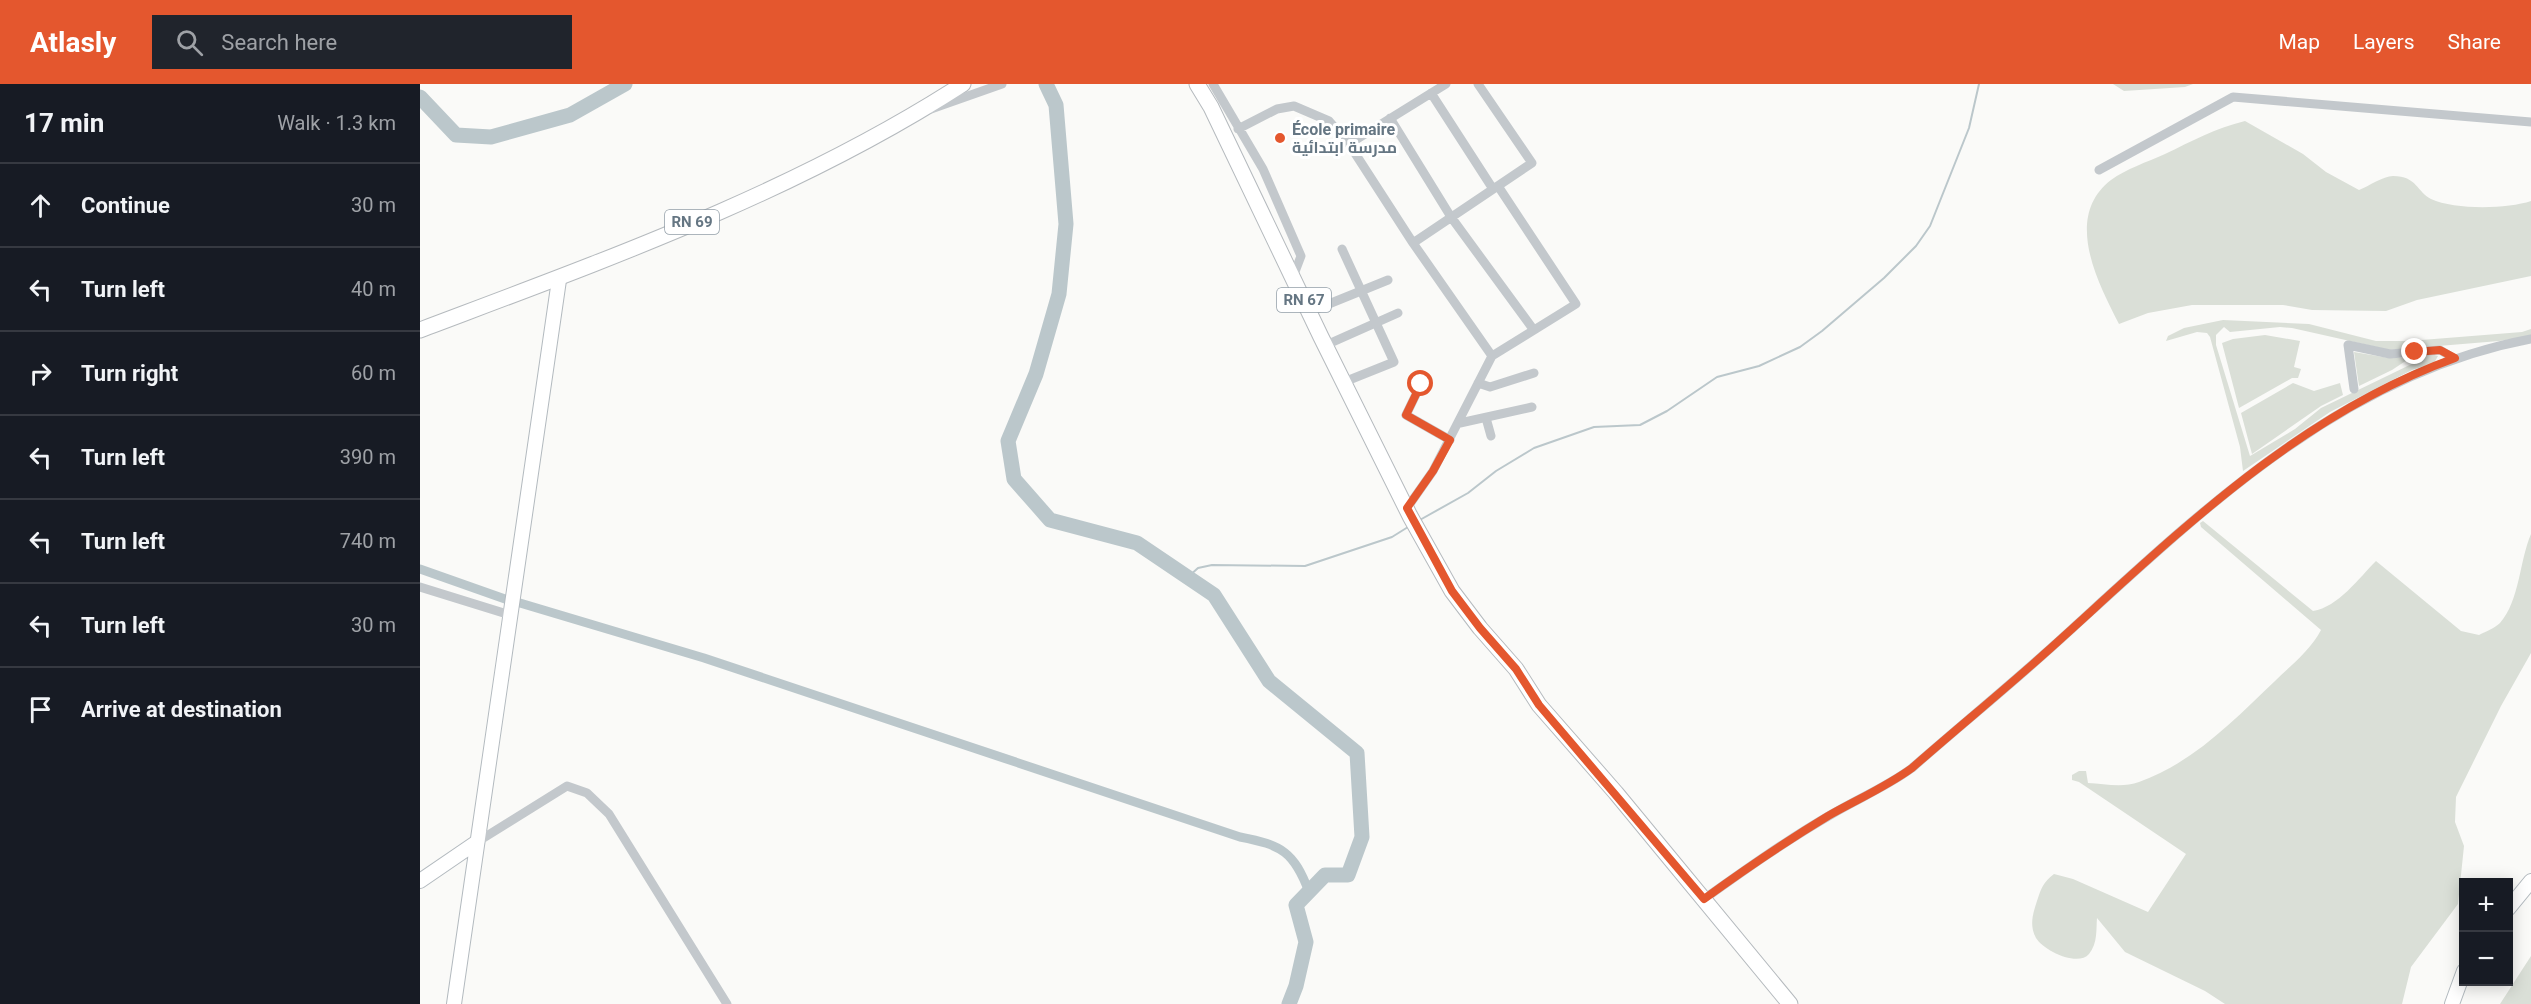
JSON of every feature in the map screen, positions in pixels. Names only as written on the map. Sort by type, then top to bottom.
[{"type":"main road","name":"RN 67","points":[[1197,84],[1211,107],[1411,518],[1452,591],[1480,628],[1516,669],[1539,705],[1790,1004]]},
{"type":"main road","name":"RN 69","points":[[420,330],[559,280],[828,161],[918,113],[958,87]]},
{"type":"main road","points":[[454,1004],[559,280]]},
{"type":"main road","points":[[420,880],[477,842]]},
{"type":"main road","points":[[2513,903],[2531,881]]},
{"type":"main road","points":[[2513,914],[2531,892]]},
{"type":"main road","points":[[2451,1004],[2459,982]]},
{"type":"main road","points":[[2459,1004],[2464,986]]},
{"type":"street","points":[[918,113],[1002,84]]},
{"type":"street","points":[[1213,84],[1263,169],[1302,256],[1293,276]]},
{"type":"street","points":[[1349,144],[1446,84]]},
{"type":"street","points":[[1413,243],[1532,163],[1478,84]]},
{"type":"street","points":[[1411,518],[1492,356],[1575,304],[1431,93]]},
{"type":"street","points":[[2099,170],[2234,97],[2531,122]]},
{"type":"street","points":[[1238,129],[1277,109],[1294,106],[1329,121],[1349,144],[1413,243],[1492,356]]},
{"type":"street","points":[[1390,118],[1451,217],[1533,329]]},
{"type":"street","points":[[1342,249],[1394,362],[1344,382]]},
{"type":"street","points":[[1309,312],[1388,280]]},
{"type":"street","points":[[1326,345],[1398,313]]},
{"type":"street","points":[[1704,899],[1782,843],[1865,794],[1894,781],[1912,768],[2044,655],[2150,556],[2245,476],[2317,427],[2405,379],[2455,358],[2489,347],[2531,339]]},
{"type":"street","points":[[2354,389],[2348,345],[2390,354],[2440,350],[2455,358]]},
{"type":"street","points":[[1478,383],[1490,387],[1534,373]]},
{"type":"street","points":[[1421,384],[1406,415],[1450,440]]},
{"type":"street","points":[[1460,423],[1532,407]]},
{"type":"street","points":[[1486,418],[1491,436]]},
{"type":"street","points":[[420,587],[510,615]]},
{"type":"street","points":[[477,842],[567,786],[587,793],[609,814],[727,1004]]},
{"type":"shaded area","points":[[2113,84],[2193,84],[2185,87],[2124,91]]},
{"type":"shaded area","points":[[2245,121],[2303,154],[2326,172],[2359,190],[2380,179],[2393,176],[2412,181],[2426,196],[2441,203],[2467,207],[2495,207],[2531,201],[2531,276],[2417,300],[2386,311],[2312,310],[2283,305],[2192,305],[2148,313],[2119,324],[2102,289],[2089,250],[2087,231],[2089,212],[2097,195],[2111,180],[2130,169],[2214,131]]},
{"type":"shaded area","points":[[2223,320],[2309,324],[2376,341],[2409,341],[2522,332],[2531,329],[2531,336],[2499,341],[2390,350],[2292,328],[2230,332],[2224,327],[2216,335],[2216,345],[2250,456],[2295,429],[2321,408],[2420,360],[2428,353],[2438,356],[2434,363],[2412,370],[2330,412],[2243,471],[2240,447],[2210,337],[2207,333],[2197,332],[2166,341],[2168,336],[2184,328]]},
{"type":"shaded area","points":[[2265,335],[2300,341],[2294,367],[2301,369],[2298,378],[2292,378],[2239,408],[2222,343],[2233,339]]},
{"type":"shaded area","points":[[2354,352],[2389,358],[2410,358],[2392,370],[2359,386]]},
{"type":"shaded area","points":[[2293,383],[2314,391],[2340,383],[2343,395],[2321,406],[2252,454],[2241,413]]},
{"type":"shaded area","points":[[2203,521],[2313,611],[2339,598],[2376,561],[2461,631],[2479,635],[2498,625],[2507,614],[2531,534],[2531,653],[2501,706],[2456,797],[2455,822],[2464,846],[2458,904],[2411,967],[2402,1004],[2225,1004],[2205,991],[2125,952],[2097,918],[2094,945],[2084,958],[2061,956],[2046,948],[2036,938],[2032,919],[2034,910],[2041,889],[2054,874],[2073,879],[2148,912],[2186,854],[2079,782],[2072,780],[2072,775],[2079,771],[2086,771],[2088,783],[2127,785],[2159,774],[2177,764],[2212,739],[2244,711],[2306,651],[2321,630],[2201,527],[2200,523]]},
{"type":"shaded area","points":[[2531,956],[2531,1004],[2500,1004]]},
{"type":"waterway","points":[[420,97],[456,135],[491,137],[570,115],[625,84]]},
{"type":"waterway","points":[[1046,84],[1056,105],[1066,224],[1059,294],[1036,374],[1008,441],[1014,479],[1050,520],[1137,543],[1214,595],[1269,681],[1357,753],[1362,837],[1348,875],[1325,875],[1296,905],[1306,942],[1296,986],[1289,1004]]},
{"type":"waterway","points":[[1418,521],[1468,493],[1496,471],[1534,448],[1594,427],[1640,425],[1667,411],[1717,377],[1759,366],[1800,347],[1822,331],[1884,278],[1916,246],[1930,226],[1969,128],[1979,84]]},
{"type":"waterway","points":[[1188,577],[1198,568],[1212,565],[1305,566],[1392,537],[1408,527]]},
{"type":"waterway","points":[[420,569],[505,599]]},
{"type":"waterway","points":[[520,603],[704,658],[1240,837],[1266,843],[1285,852],[1292,859],[1309,892]]},
{"type":"place","name":"École primaire مدرسة ابتدائية","points":[[1280,138]]},
{"type":"route","points":[[1421,384],[1406,415],[1450,440],[1433,471],[1407,508],[1438,568],[1480,628],[1516,669],[1539,705],[1704,899],[1782,843],[1865,794],[1894,781],[1912,768],[2044,655],[2150,556],[2245,476],[2317,427],[2405,379],[2455,358],[2440,350],[2427,349],[2415,352]]}]
